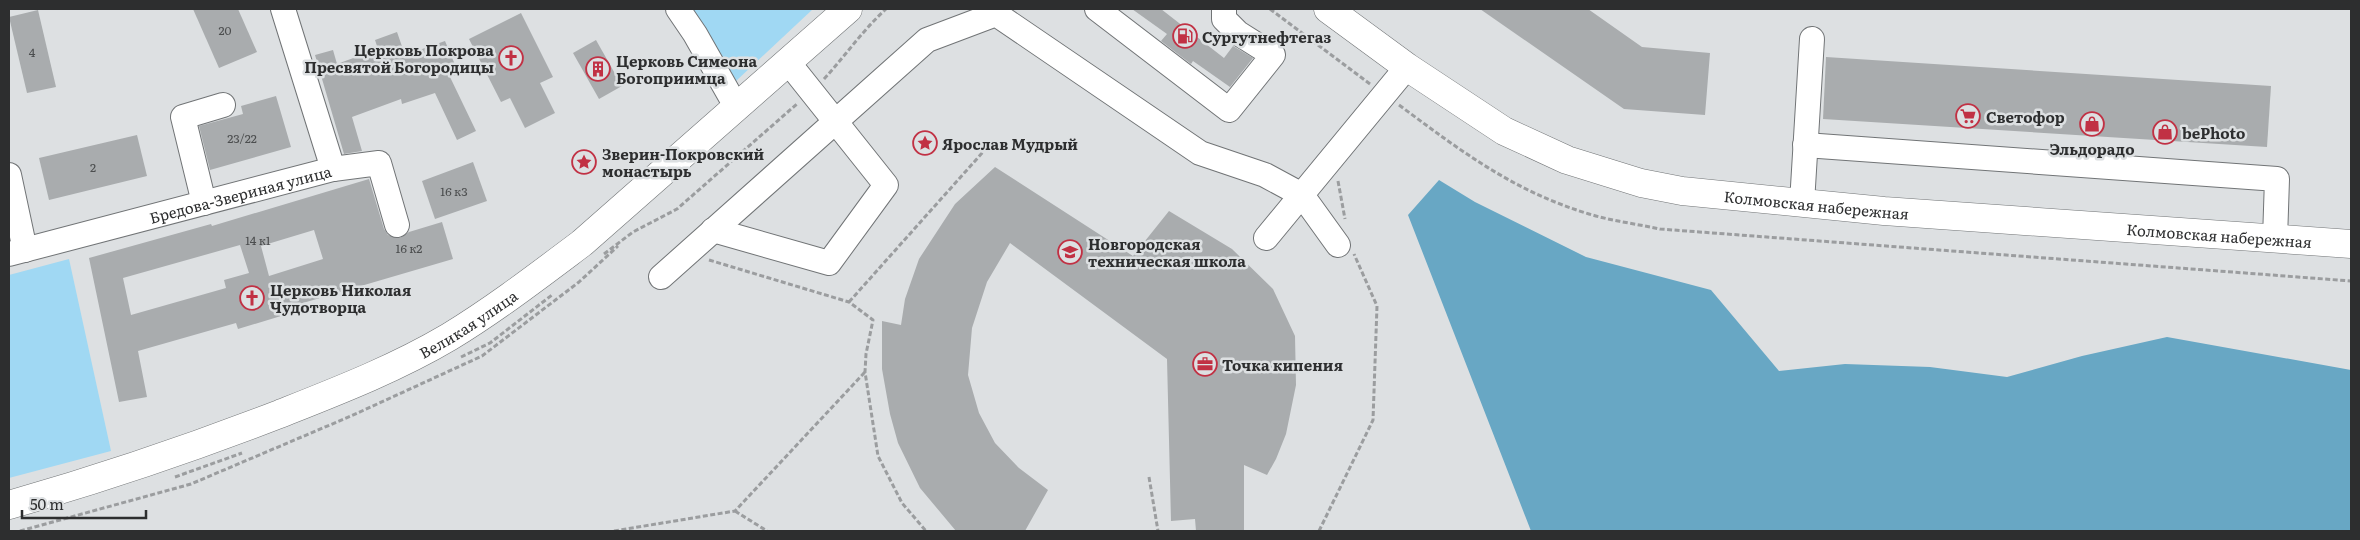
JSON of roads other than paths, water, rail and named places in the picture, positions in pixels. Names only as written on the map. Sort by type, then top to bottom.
[{"type":"main road","name":"Великая улица","points":[[9,505],[95,480],[214,439],[314,401],[392,366],[448,337],[536,278],[582,243],[848,9]]},
{"type":"main road","name":"Колмовская набережная","points":[[1328,9],[1407,66],[1504,131],[1551,154],[1600,172],[1641,183],[1682,191],[1802,203],[2351,244]]},
{"type":"street","points":[[678,9],[695,34],[737,108]]},
{"type":"street","points":[[1097,9],[1229,110],[1272,55],[1238,33],[1224,19],[1219,9]]},
{"type":"street","name":"Бредова-Звериная улица","points":[[17,252],[332,169],[288,10]]},
{"type":"street","points":[[661,277],[927,40],[996,14],[1200,153],[1265,175],[1302,195],[1345,239]]},
{"type":"street","points":[[1802,203],[1812,39]]},
{"type":"street","points":[[713,230],[829,263],[886,185],[788,62]]},
{"type":"street","points":[[1266,238],[1407,66]]},
{"type":"street","points":[[204,203],[183,117],[223,105]]},
{"type":"street","points":[[1805,146],[2277,179],[2275,239]]},
{"type":"street","points":[[332,169],[378,163],[398,225]]},
{"type":"street","points":[[9,175],[17,252]]},
{"type":"place","name":"Сургутнефтегаз","points":[[1185,36]]},
{"type":"place","name":"Церковь Покрова Пресвятой Богородицы","points":[[511,58]]},
{"type":"place","name":"Церковь Симеона Богоприимца","points":[[598,69]]},
{"type":"place","name":"Светофор","points":[[1968,116]]},
{"type":"place","name":"Эльдорадо","points":[[2092,124]]},
{"type":"place","name":"bePhoto","points":[[2165,132]]},
{"type":"place","name":"Ярослав Мудрый","points":[[925,143]]},
{"type":"place","name":"Зверин-Покровский монастырь","points":[[584,162]]},
{"type":"place","name":"Новгородская техническая школа","points":[[1070,252]]},
{"type":"place","name":"Церковь Николая Чудотворца","points":[[252,298]]},
{"type":"place","name":"Точка кипения","points":[[1205,364]]}]
